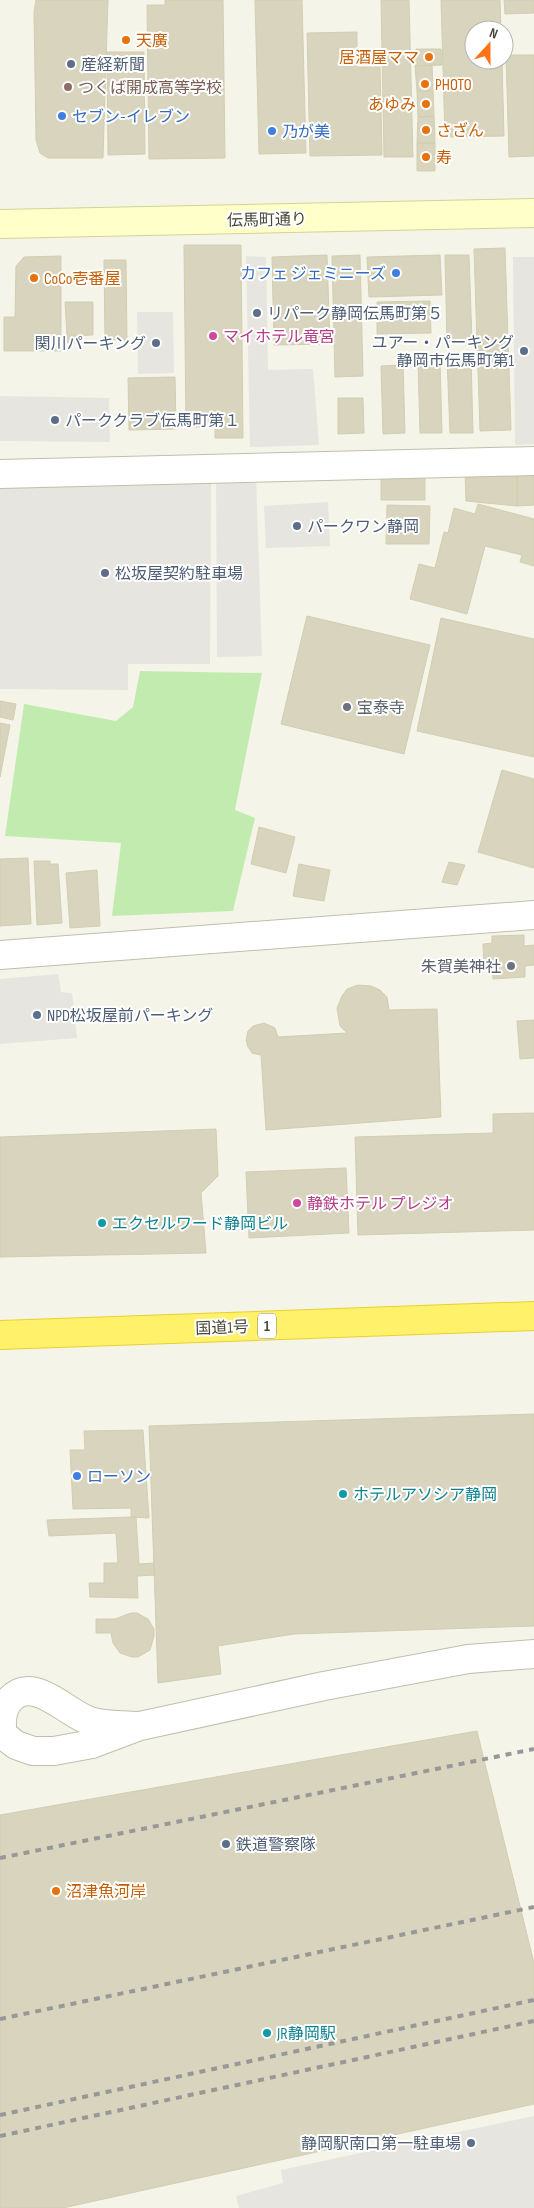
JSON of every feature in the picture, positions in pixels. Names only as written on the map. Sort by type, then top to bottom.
[{"type":"highway","name":"国道1号","points":[[0,1336],[534,1316]]},
{"type":"street","name":"伝馬町通り","points":[[0,224],[534,213]]},
{"type":"street","points":[[0,474],[534,461]]},
{"type":"street","points":[[0,955],[534,915]]},
{"type":"street","points":[[140,1726],[324,1686],[468,1659],[534,1654]]},
{"type":"green space","points":[[140,671],[262,673],[235,810],[255,818],[233,911],[112,916],[121,843],[5,836],[24,704],[116,721],[133,707]]},
{"type":"shaded area","name":"リパーク静岡伝馬町第５","points":[[246,256],[266,257],[268,370],[313,369],[319,445],[250,447]]},
{"type":"shaded area","name":"ユアー・パーキング 静岡市伝馬町第1","points":[[513,257],[534,257],[534,444],[515,445]]},
{"type":"shaded area","name":"関川パーキング","points":[[137,312],[173,312],[174,373],[138,374]]},
{"type":"shaded area","name":"パーククラブ伝馬町第１","points":[[0,396],[109,398],[110,442],[0,441]]},
{"type":"shaded area","points":[[256,475],[262,656],[217,657],[216,477]]},
{"type":"shaded area","name":"松坂屋契約駐車場","points":[[0,481],[211,482],[210,664],[128,664],[128,690],[0,689]]},
{"type":"shaded area","name":"パークワン静岡","points":[[328,502],[330,546],[266,548],[264,506]]},
{"type":"shaded area","name":"NPD松坂屋前パーキング","points":[[58,974],[61,992],[72,993],[77,1038],[0,1044],[0,979]]},
{"type":"shaded area","name":"静岡駅南口第一駐車場","points":[[534,2116],[534,2208],[239,2208],[236,2196],[283,2183],[281,2170]]},
{"type":"building","points":[[36,0],[108,0],[103,158],[48,158],[40,153],[36,140],[34,12]]},
{"type":"building","points":[[165,0],[223,0],[225,158],[149,159],[147,5],[165,5]]},
{"type":"building","points":[[255,0],[302,0],[306,153],[259,154]]},
{"type":"building","points":[[381,0],[409,0],[413,157],[384,157]]},
{"type":"building","points":[[441,0],[500,0],[501,20],[464,20],[464,70],[502,70],[504,136],[445,137]]},
{"type":"building","points":[[504,0],[534,0],[534,13],[505,14]]},
{"type":"building","points":[[357,32],[357,67],[380,67],[382,155],[310,156],[307,33]]},
{"type":"building","name":"居酒屋ママ","points":[[416,49],[441,49],[442,65],[415,66]]},
{"type":"building","points":[[107,52],[144,52],[145,154],[108,155]]},
{"type":"building","points":[[514,55],[534,55],[534,156],[509,157],[506,70],[514,70]]},
{"type":"building","name":"PHOTO","points":[[432,65],[433,91],[417,91],[415,66]]},
{"type":"building","name":"あゆみ","points":[[417,91],[433,91],[434,116],[418,117]]},
{"type":"building","name":"さざん","points":[[434,116],[435,143],[417,143],[418,117]]},
{"type":"building","name":"寿","points":[[417,143],[435,143],[435,171],[417,171]]},
{"type":"building","name":"マイホテル竜宮","points":[[184,245],[241,245],[243,438],[215,438],[215,427],[186,427]]},
{"type":"building","points":[[505,248],[511,430],[480,431],[474,249]]},
{"type":"building","points":[[327,255],[330,344],[274,345],[272,257]]},
{"type":"building","points":[[360,255],[363,376],[335,377],[332,256]]},
{"type":"building","points":[[440,255],[442,295],[369,297],[367,257]]},
{"type":"building","points":[[445,255],[469,255],[472,342],[447,343]]},
{"type":"building","points":[[61,256],[61,351],[4,351],[4,317],[15,317],[16,266],[24,257]]},
{"type":"building","points":[[104,260],[126,260],[127,340],[105,340]]},
{"type":"building","points":[[430,301],[431,333],[377,334],[377,302]]},
{"type":"building","points":[[65,302],[93,302],[93,335],[67,336]]},
{"type":"building","points":[[67,336],[77,336],[77,342],[67,343]]},
{"type":"building","points":[[447,357],[471,357],[473,433],[450,433]]},
{"type":"building","points":[[440,361],[442,433],[420,433],[418,362]]},
{"type":"building","points":[[403,365],[405,433],[383,434],[381,366]]},
{"type":"building","points":[[175,377],[176,429],[129,430],[128,378]]},
{"type":"building","points":[[338,398],[363,398],[364,433],[338,434]]},
{"type":"building","points":[[465,471],[517,471],[517,506],[466,501]]},
{"type":"building","points":[[517,471],[534,471],[534,505],[517,506]]},
{"type":"building","points":[[381,473],[425,473],[425,500],[381,500]]},
{"type":"building","points":[[478,504],[534,519],[534,566],[520,562],[522,555],[485,546],[467,614],[410,599],[419,564],[435,568],[444,532],[448,533],[454,508],[475,514]]},
{"type":"building","points":[[387,505],[430,506],[429,544],[386,544]]},
{"type":"building","points":[[307,616],[430,645],[404,754],[281,724]]},
{"type":"building","points":[[441,618],[534,639],[534,757],[417,731]]},
{"type":"building","points":[[0,701],[16,704],[13,720],[0,717]]},
{"type":"building","points":[[0,723],[10,725],[0,777]]},
{"type":"building","points":[[502,770],[534,779],[534,868],[478,852]]},
{"type":"building","points":[[259,827],[295,837],[286,873],[251,864]]},
{"type":"building","points":[[28,858],[31,924],[0,926],[0,859]]},
{"type":"building","points":[[34,861],[50,861],[50,864],[58,864],[62,923],[37,925]]},
{"type":"building","points":[[449,862],[465,865],[457,885],[442,882]]},
{"type":"building","points":[[299,864],[330,870],[324,901],[293,896]]},
{"type":"building","points":[[97,870],[100,926],[70,928],[66,873]]},
{"type":"building","points":[[524,935],[524,946],[534,945],[534,965],[525,966],[525,977],[493,979],[492,964],[484,965],[483,944],[492,943],[492,936]]},
{"type":"building","points":[[358,985],[371,986],[380,990],[387,997],[389,1010],[437,1009],[441,1117],[266,1130],[261,1055],[252,1053],[248,1047],[246,1040],[248,1031],[253,1026],[264,1023],[275,1028],[278,1037],[347,1033],[340,1026],[337,1008],[347,989]]},
{"type":"building","points":[[534,1020],[534,1058],[520,1059],[517,1021]]},
{"type":"building","points":[[534,1113],[534,1230],[358,1235],[355,1137],[493,1133],[493,1114]]},
{"type":"building","name":"エクセルワード静岡ビル","points":[[216,1129],[218,1176],[201,1193],[206,1253],[0,1257],[0,1137]]},
{"type":"building","name":"静鉄ホテル プレジオ","points":[[346,1168],[349,1233],[249,1238],[246,1172]]},
{"type":"building","name":"ホテルアソシア静岡","points":[[534,1414],[534,1626],[294,1634],[218,1646],[221,1674],[158,1683],[149,1426]]},
{"type":"building","points":[[143,1430],[149,1518],[131,1517],[131,1508],[73,1509],[70,1450],[85,1450],[84,1431]]},
{"type":"building","points":[[136,1517],[139,1564],[154,1563],[155,1575],[137,1576],[138,1598],[90,1597],[89,1583],[104,1583],[104,1563],[118,1563],[116,1533],[49,1536],[47,1520]]},
{"type":"building","points":[[131,1613],[137,1613],[148,1619],[154,1629],[150,1650],[138,1657],[120,1653],[113,1643],[111,1633],[96,1633],[96,1619],[115,1619]]},
{"type":"building","name":"JR静岡駅","points":[[477,1731],[534,1963],[534,2104],[63,2208],[0,2208],[0,1815]]},
{"type":"railway","points":[[0,1858],[534,1749]]},
{"type":"railway","points":[[0,2019],[534,1907]]},
{"type":"railway","points":[[0,2115],[534,2000]]},
{"type":"railway","points":[[0,2136],[534,2021]]},
{"type":"place","name":"天廣","points":[[126,40]]},
{"type":"place","name":"居酒屋ママ","points":[[429,57]]},
{"type":"place","name":"産経新聞","points":[[71,64]]},
{"type":"place","name":"PHOTO","points":[[425,84]]},
{"type":"place","name":"つくば開成高等学校","points":[[68,87]]},
{"type":"place","name":"あゆみ","points":[[426,104]]},
{"type":"place","name":"セブン-イレブン","points":[[62,116]]},
{"type":"place","name":"さざん","points":[[426,130]]},
{"type":"place","name":"乃が美","points":[[272,131]]},
{"type":"place","name":"寿","points":[[426,157]]},
{"type":"place","name":"カフェ ジェミニーズ","points":[[396,273]]},
{"type":"place","name":"CoCo壱番屋","points":[[34,278]]},
{"type":"place","name":"リパーク静岡伝馬町第５","points":[[257,313]]},
{"type":"place","name":"マイホテル竜宮","points":[[213,336]]},
{"type":"place","name":"関川パーキング","points":[[156,343]]},
{"type":"place","name":"ユアー・パーキング 静岡市伝馬町第1","points":[[524,351]]},
{"type":"place","name":"パーククラブ伝馬町第１","points":[[55,420]]},
{"type":"place","name":"パークワン静岡","points":[[297,526]]},
{"type":"place","name":"松坂屋契約駐車場","points":[[105,573]]},
{"type":"place","name":"宝泰寺","points":[[347,707]]},
{"type":"place","name":"朱賀美神社","points":[[511,966]]},
{"type":"place","name":"NPD松坂屋前パーキング","points":[[37,1015]]},
{"type":"place","name":"静鉄ホテル プレジオ","points":[[297,1203]]},
{"type":"place","name":"エクセルワード静岡ビル","points":[[102,1223]]},
{"type":"place","name":"ローソン","points":[[77,1476]]},
{"type":"place","name":"ホテルアソシア静岡","points":[[343,1494]]},
{"type":"place","name":"鉄道警察隊","points":[[226,1844]]},
{"type":"place","name":"沼津魚河岸","points":[[56,1891]]},
{"type":"place","name":"JR静岡駅","points":[[267,2033]]},
{"type":"place","name":"静岡駅南口第一駐車場","points":[[471,2143]]}]
